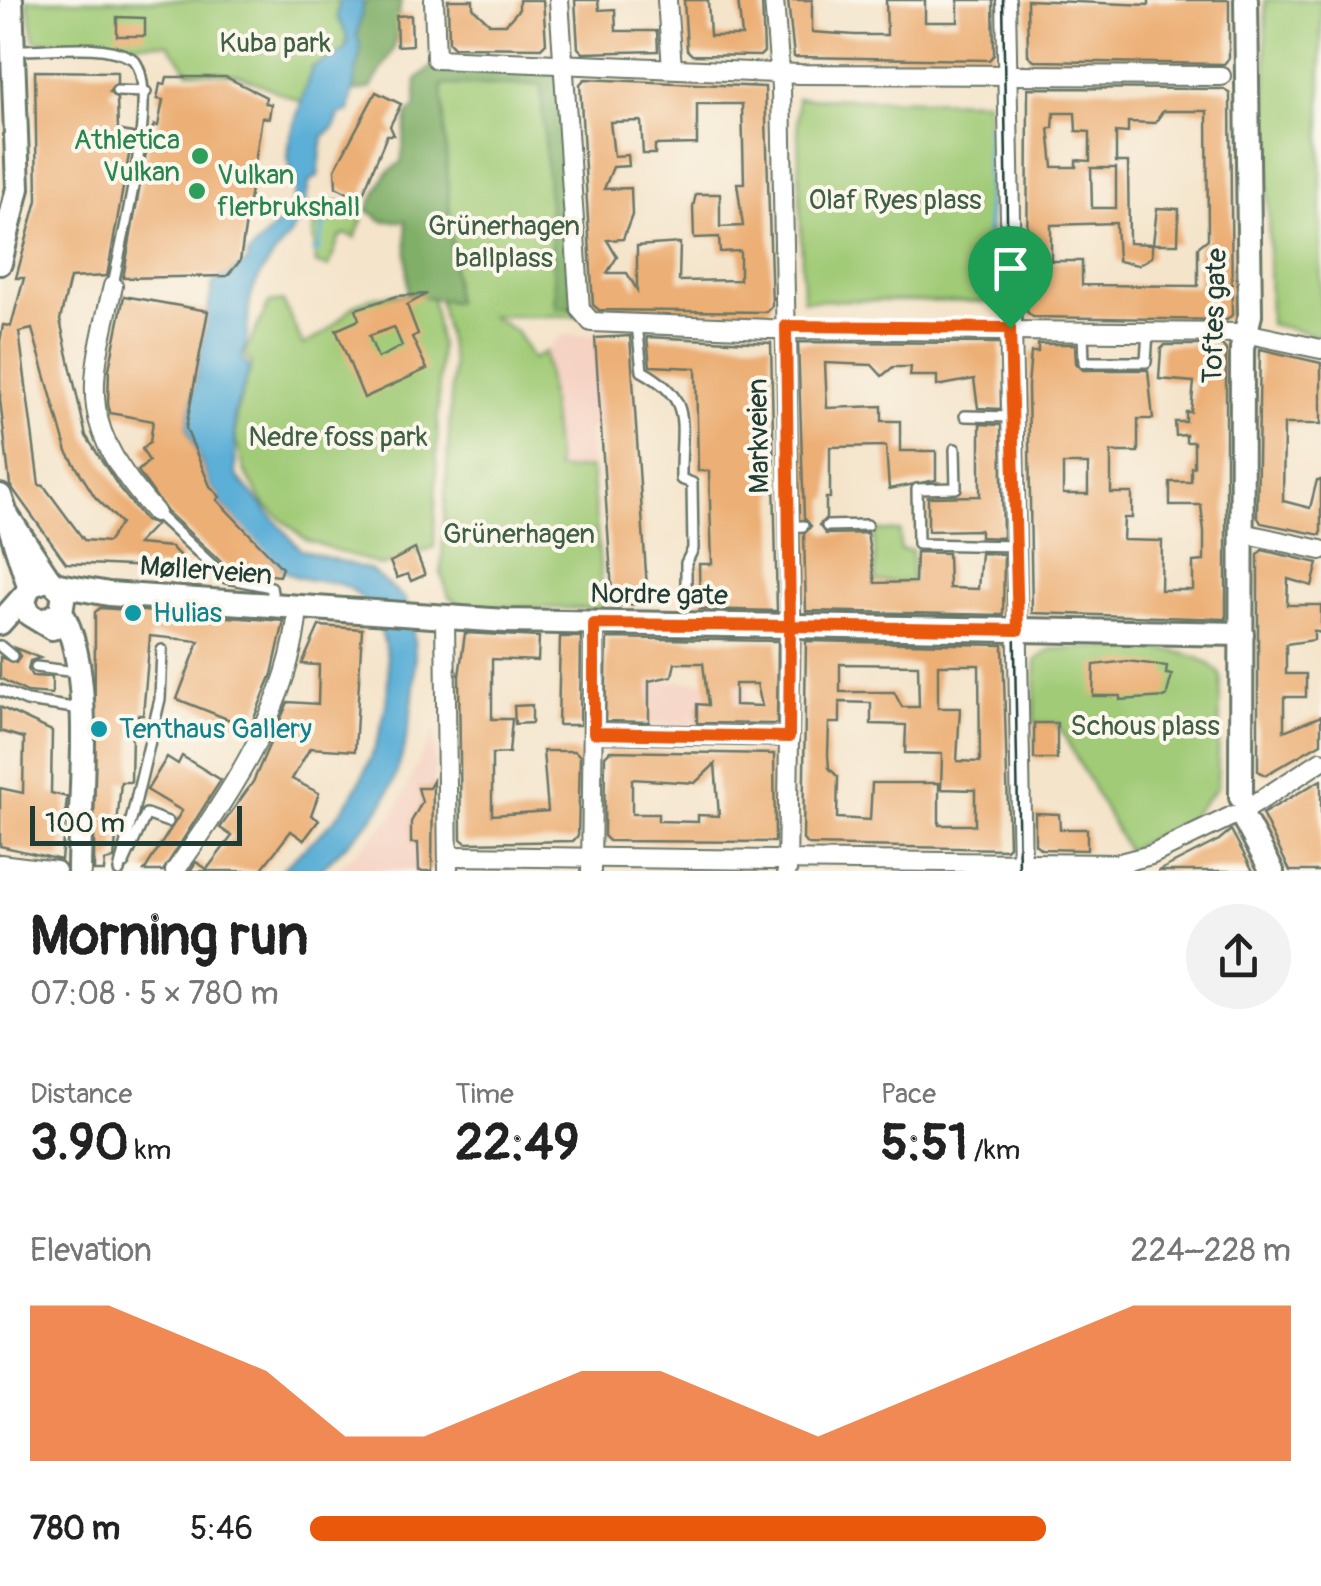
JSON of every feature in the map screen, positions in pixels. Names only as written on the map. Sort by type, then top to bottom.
[{"type":"main road","name":"Toftes gate","points":[[1242,634],[1245,333],[1250,315],[1246,0]]},
{"type":"main road","points":[[0,262],[18,188],[11,3]]},
{"type":"main road","points":[[4,507],[78,669],[78,871]]},
{"type":"main road","name":"Møllerveien","points":[[45,599],[109,594],[298,608]]},
{"type":"main road","points":[[0,624],[45,599]]},
{"type":"main road","name":"Nordre gate","points":[[298,608],[594,624],[1018,630]]},
{"type":"main road","points":[[1018,630],[1242,634],[1242,809],[1272,871]]},
{"type":"street","points":[[434,0],[436,59],[1007,76],[1221,76]]},
{"type":"street","points":[[559,0],[580,309],[590,322],[1245,333],[1321,349]]},
{"type":"street","points":[[668,0],[672,68]]},
{"type":"street","name":"Markveien","points":[[774,0],[796,526],[790,626],[787,864]]},
{"type":"street","points":[[1006,0],[1022,866]]},
{"type":"street","points":[[113,286],[94,362],[93,406],[116,461],[154,512]]},
{"type":"street","points":[[1242,533],[1321,550]]},
{"type":"street","points":[[176,871],[254,746],[280,684],[298,608]]},
{"type":"street","points":[[445,618],[448,863],[516,848],[592,862],[1140,865],[1321,761]]},
{"type":"street","points":[[592,862],[594,624]]},
{"type":"street","points":[[594,733],[789,737]]},
{"type":"street","points":[[0,864],[56,871]]},
{"type":"lane","points":[[15,50],[122,54],[142,69],[146,92],[113,286]]},
{"type":"lane","points":[[117,92],[146,92]]},
{"type":"lane","points":[[637,324],[642,371],[668,386],[680,405],[681,479],[692,483],[694,550],[686,564],[686,588]]},
{"type":"lane","points":[[1083,330],[1084,362],[1146,362],[1148,332]]},
{"type":"lane","points":[[965,416],[1016,417]]},
{"type":"lane","points":[[955,449],[956,488],[917,488],[918,544],[1017,546]]},
{"type":"lane","points":[[154,512],[226,578],[271,587],[274,606]]},
{"type":"lane","points":[[827,526],[867,525]]},
{"type":"lane","points":[[0,646],[12,656]]},
{"type":"lane","points":[[121,868],[125,831],[160,698],[162,650]]},
{"type":"lane","points":[[36,667],[78,669]]},
{"type":"lane","points":[[0,690],[27,701],[81,709]]},
{"type":"lane","points":[[121,868],[146,814],[168,822]]},
{"type":"shaded area","points":[[562,335],[595,335],[601,427],[588,430],[591,468],[557,470],[545,352]]},
{"type":"shaded area","points":[[649,681],[747,682],[746,728],[648,725]]},
{"type":"shaded area","points":[[435,728],[435,843],[430,844],[430,864],[435,864],[435,871],[336,871],[392,818]]},
{"type":"green space","name":"Kuba park","points":[[27,0],[339,0],[347,33],[345,51],[312,67],[302,102],[239,75],[188,71],[168,44],[35,41]]},
{"type":"green space","points":[[370,0],[401,0],[394,48],[371,88],[352,92],[361,47],[357,36],[361,6]]},
{"type":"green space","points":[[1265,0],[1321,0],[1321,336],[1270,324]]},
{"type":"green space","points":[[436,59],[563,64],[580,316],[491,316],[517,332],[532,359],[545,352],[557,470],[591,468],[604,609],[463,606],[449,597],[441,573],[453,364],[439,298],[432,298],[440,345],[434,547],[382,566],[306,540],[264,504],[245,472],[236,441],[236,413],[252,363],[244,355],[269,303],[283,301],[303,345],[366,300],[387,295],[431,296]]},
{"type":"green space","points":[[436,63],[560,70],[576,308],[556,308],[541,85],[442,85],[455,302],[408,294],[406,221],[383,221],[367,210],[386,174],[401,162],[408,113],[415,108],[417,79]]},
{"type":"green space","name":"Olaf Ryes plass","points":[[797,98],[987,101],[991,302],[803,300]]},
{"type":"green space","points":[[338,201],[353,207],[362,220],[355,238],[346,234],[339,238],[329,267],[316,264],[313,232],[323,206]]},
{"type":"green space","points":[[874,531],[900,531],[900,550],[912,550],[912,582],[876,581]]},
{"type":"green space","name":"Schous plass","points":[[1052,649],[1168,650],[1190,655],[1221,676],[1217,788],[1186,821],[1127,850],[1057,723],[1034,723],[1036,660]]},
{"type":"water","points":[[339,0],[364,0],[357,36],[361,47],[349,111],[339,115],[334,128],[323,136],[318,176],[309,182],[301,215],[252,292],[242,359],[250,368],[234,414],[236,475],[301,550],[370,570],[405,599],[411,621],[415,674],[408,731],[383,803],[320,871],[281,871],[340,813],[369,763],[386,704],[385,644],[375,617],[350,588],[292,575],[253,541],[217,500],[220,497],[210,486],[187,427],[213,283],[248,262],[248,255],[291,210],[296,189],[288,158],[290,138],[312,67],[339,54],[347,44],[337,17]]},
{"type":"building","points":[[448,0],[473,0],[473,8],[490,24],[506,24],[519,9],[519,0],[543,0],[546,43],[541,48],[454,47],[449,42]]},
{"type":"building","points":[[575,0],[598,0],[599,10],[615,9],[616,31],[657,31],[658,51],[583,53],[578,48]]},
{"type":"building","points":[[684,0],[708,0],[710,36],[742,36],[738,0],[762,0],[764,52],[760,56],[692,55],[687,50]]},
{"type":"building","points":[[788,0],[812,0],[812,32],[887,35],[886,0],[925,0],[925,22],[958,22],[958,0],[993,0],[994,55],[989,60],[794,57]]},
{"type":"building","points":[[1027,0],[1149,5],[1149,0],[1229,0],[1229,58],[1224,64],[1034,61],[1028,55]]},
{"type":"building","points":[[411,15],[412,45],[397,46],[396,16]]},
{"type":"building","points":[[117,17],[145,18],[145,36],[117,36]]},
{"type":"building","points":[[35,71],[117,72],[117,83],[109,92],[117,99],[118,130],[133,133],[107,276],[70,278],[60,320],[86,436],[120,489],[145,520],[156,524],[137,544],[171,547],[182,558],[172,568],[66,563],[10,485],[0,400],[0,341],[3,325],[11,326],[24,278],[16,278],[37,200]],"holes":[[[32,329],[67,452],[95,497],[121,523],[108,542],[84,540],[44,486],[39,485],[19,332]]]},
{"type":"building","points":[[167,77],[226,77],[266,97],[265,103],[271,104],[269,118],[262,117],[240,261],[227,276],[123,278],[149,136],[154,125],[158,126],[163,100],[157,99],[160,84],[165,85]]},
{"type":"building","points":[[585,79],[765,87],[772,306],[766,312],[599,310],[593,305],[580,84]],"holes":[[[697,104],[742,104],[744,183],[737,183],[743,226],[720,227],[720,194],[696,194],[693,207],[694,238],[719,237],[720,252],[740,251],[740,280],[679,281],[680,243],[637,246],[637,290],[627,273],[607,273],[617,257],[607,240],[623,239],[632,215],[631,188],[604,189],[613,167],[629,166],[628,155],[614,156],[610,122],[641,121],[643,154],[655,154],[655,145],[697,144]]]},
{"type":"building","points":[[1028,88],[1224,89],[1230,94],[1232,315],[1227,320],[1033,317],[1027,312]],"holes":[[[1163,111],[1207,111],[1208,239],[1198,247],[1198,286],[1082,285],[1082,261],[1051,261],[1051,225],[1116,223],[1118,261],[1138,265],[1152,257],[1152,244],[1129,243],[1128,162],[1116,162],[1116,132],[1128,133],[1128,122],[1155,123]],[[1054,113],[1075,113],[1076,131],[1090,132],[1090,161],[1076,160],[1076,167],[1053,167],[1049,128],[1053,128]],[[1091,168],[1116,168],[1116,208],[1092,208]]]},
{"type":"building","points":[[376,92],[401,104],[390,126],[394,135],[387,135],[362,196],[354,196],[336,187],[335,169]]},
{"type":"building","points":[[1157,208],[1179,209],[1178,244],[1153,244]]},
{"type":"building","points":[[427,294],[407,305],[418,334],[412,337],[427,369],[364,398],[336,330],[359,320],[356,309],[397,296]],"holes":[[[394,327],[402,346],[378,358],[369,336]]]},
{"type":"building","points":[[124,296],[208,311],[186,428],[210,486],[220,497],[217,500],[282,568],[279,576],[230,570],[167,512],[138,471],[149,461],[142,449],[150,442],[153,421],[110,413],[108,404],[109,369]]},
{"type":"building","points":[[630,336],[648,603],[613,606],[595,338]]},
{"type":"building","points":[[647,337],[771,343],[777,611],[700,609],[699,564],[712,564],[709,471],[698,471],[696,368],[650,366]]},
{"type":"building","points":[[798,342],[1000,343],[1001,409],[978,408],[974,379],[937,386],[937,376],[910,376],[911,367],[893,367],[882,376],[872,365],[825,363],[827,408],[882,406],[882,421],[900,421],[900,451],[936,451],[936,480],[889,489],[886,446],[830,447],[830,498],[826,498],[826,518],[819,525],[826,534],[867,533],[875,583],[915,582],[916,552],[948,553],[949,588],[978,589],[981,553],[1004,554],[1003,615],[806,611],[804,534],[811,526],[804,518]]},
{"type":"building","points":[[1038,344],[1075,344],[1076,363],[1083,370],[1148,370],[1153,419],[1138,419],[1138,452],[1111,452],[1111,493],[1132,493],[1132,518],[1124,518],[1123,540],[1162,541],[1161,590],[1193,590],[1193,562],[1204,561],[1201,505],[1170,505],[1170,482],[1191,482],[1194,442],[1186,442],[1186,435],[1176,436],[1175,422],[1186,422],[1186,412],[1191,412],[1194,382],[1159,379],[1161,349],[1165,345],[1222,345],[1226,350],[1226,619],[1032,613],[1028,386],[1031,352],[1038,352]],"holes":[[[1063,464],[1088,464],[1088,494],[1063,494]]]},
{"type":"building","points":[[1260,349],[1321,363],[1321,424],[1284,424],[1283,501],[1310,508],[1317,480],[1321,480],[1321,535],[1261,523],[1257,516]]},
{"type":"building","points":[[980,424],[1001,425],[1003,538],[980,537],[980,530],[928,531],[928,497],[980,496]]},
{"type":"building","points":[[415,549],[425,575],[411,581],[408,574],[397,578],[390,562]]},
{"type":"building","points":[[1262,550],[1318,563],[1312,586],[1288,579],[1287,605],[1321,605],[1321,633],[1314,631],[1314,640],[1286,644],[1286,674],[1306,674],[1306,697],[1284,697],[1284,731],[1321,716],[1321,743],[1265,775],[1258,771],[1258,554]]},
{"type":"building","points":[[100,608],[284,621],[272,674],[250,728],[177,699],[199,641],[150,636],[143,715],[137,715],[137,734],[132,734],[131,782],[121,782],[114,859],[105,861],[104,871],[94,871],[95,612]]},
{"type":"building","points":[[319,626],[362,629],[355,751],[310,748],[292,779],[319,793],[311,815],[319,820],[304,840],[291,831],[260,871],[190,871],[196,862],[207,869],[232,836],[220,828],[253,782],[288,702],[318,704],[319,665],[302,664]]},
{"type":"building","points":[[465,633],[539,637],[538,661],[492,659],[492,719],[512,719],[509,753],[492,754],[492,815],[548,811],[543,751],[575,751],[580,756],[578,836],[573,841],[466,843],[461,839],[459,676]]},
{"type":"building","points":[[560,637],[581,637],[580,725],[558,725]]},
{"type":"building","points":[[607,638],[778,641],[777,724],[697,723],[697,704],[708,705],[703,663],[675,663],[672,676],[649,681],[649,722],[605,721]],"holes":[[[735,684],[757,684],[762,706],[735,705]]]},
{"type":"building","points":[[806,641],[1003,645],[1009,846],[1006,849],[809,845],[803,840]],"holes":[[[840,664],[918,665],[919,707],[902,707],[894,692],[840,692]],[[938,665],[979,665],[980,762],[957,761],[960,708],[938,708]],[[840,702],[871,703],[871,724],[906,725],[905,753],[942,754],[941,789],[975,790],[975,825],[939,825],[939,783],[872,783],[870,820],[837,818],[838,777],[829,768],[829,723],[840,723]]]},
{"type":"building","points":[[15,648],[40,658],[30,661],[28,669],[32,676],[52,677],[52,694],[27,692],[0,678],[0,657],[16,663],[20,656]]},
{"type":"building","points":[[1127,661],[1167,666],[1166,674],[1172,675],[1166,697],[1120,700],[1120,696],[1093,696],[1094,665]]},
{"type":"building","points":[[532,705],[532,723],[515,724],[514,706]]},
{"type":"building","points":[[0,707],[52,731],[51,793],[67,797],[61,860],[0,846],[0,788],[23,793],[24,738],[0,731]]},
{"type":"building","points":[[1034,723],[1057,723],[1057,759],[1034,759]]},
{"type":"building","points":[[610,751],[774,754],[775,842],[609,841],[604,836],[605,756]],"holes":[[[715,764],[719,816],[698,815],[698,822],[658,821],[658,814],[632,814],[632,779],[695,783]]]},
{"type":"building","points":[[182,756],[221,780],[163,871],[144,871],[182,811],[147,790],[167,757],[178,764]]},
{"type":"building","points":[[1321,780],[1321,871],[1290,871],[1262,814]]},
{"type":"building","points":[[433,781],[432,871],[419,871],[418,843],[411,843],[411,822],[422,802],[418,788],[429,788]]},
{"type":"building","points":[[1035,813],[1059,814],[1060,829],[1087,829],[1087,850],[1041,849],[1035,844]]},
{"type":"building","points":[[1231,830],[1253,871],[1158,871],[1219,840]]},
{"type":"waterway","points":[[987,125],[988,267]]},
{"type":"waterway","points":[[313,252],[318,251],[325,220],[331,214]]},
{"type":"tram line","points":[[1003,0],[1019,871]]},
{"type":"place","name":"Athletica Vulkan","points":[[200,156]]},
{"type":"place","name":"Vulkan flerbrukshall","points":[[197,191]]},
{"type":"place","name":"Hulias","points":[[133,613]]},
{"type":"place","name":"Tenthaus Gallery","points":[[99,729]]},
{"type":"route","points":[[1010,328],[786,326],[790,626],[594,624],[594,733],[789,737],[790,626],[1018,630],[1014,328],[1010,328]]},
{"type":"park label","name":"Grünerhagen ballplass","points":[[504,242]]},
{"type":"park label","name":"Nedre foss park","points":[[338,437]]},
{"type":"park label","name":"Grünerhagen","points":[[519,534]]}]
